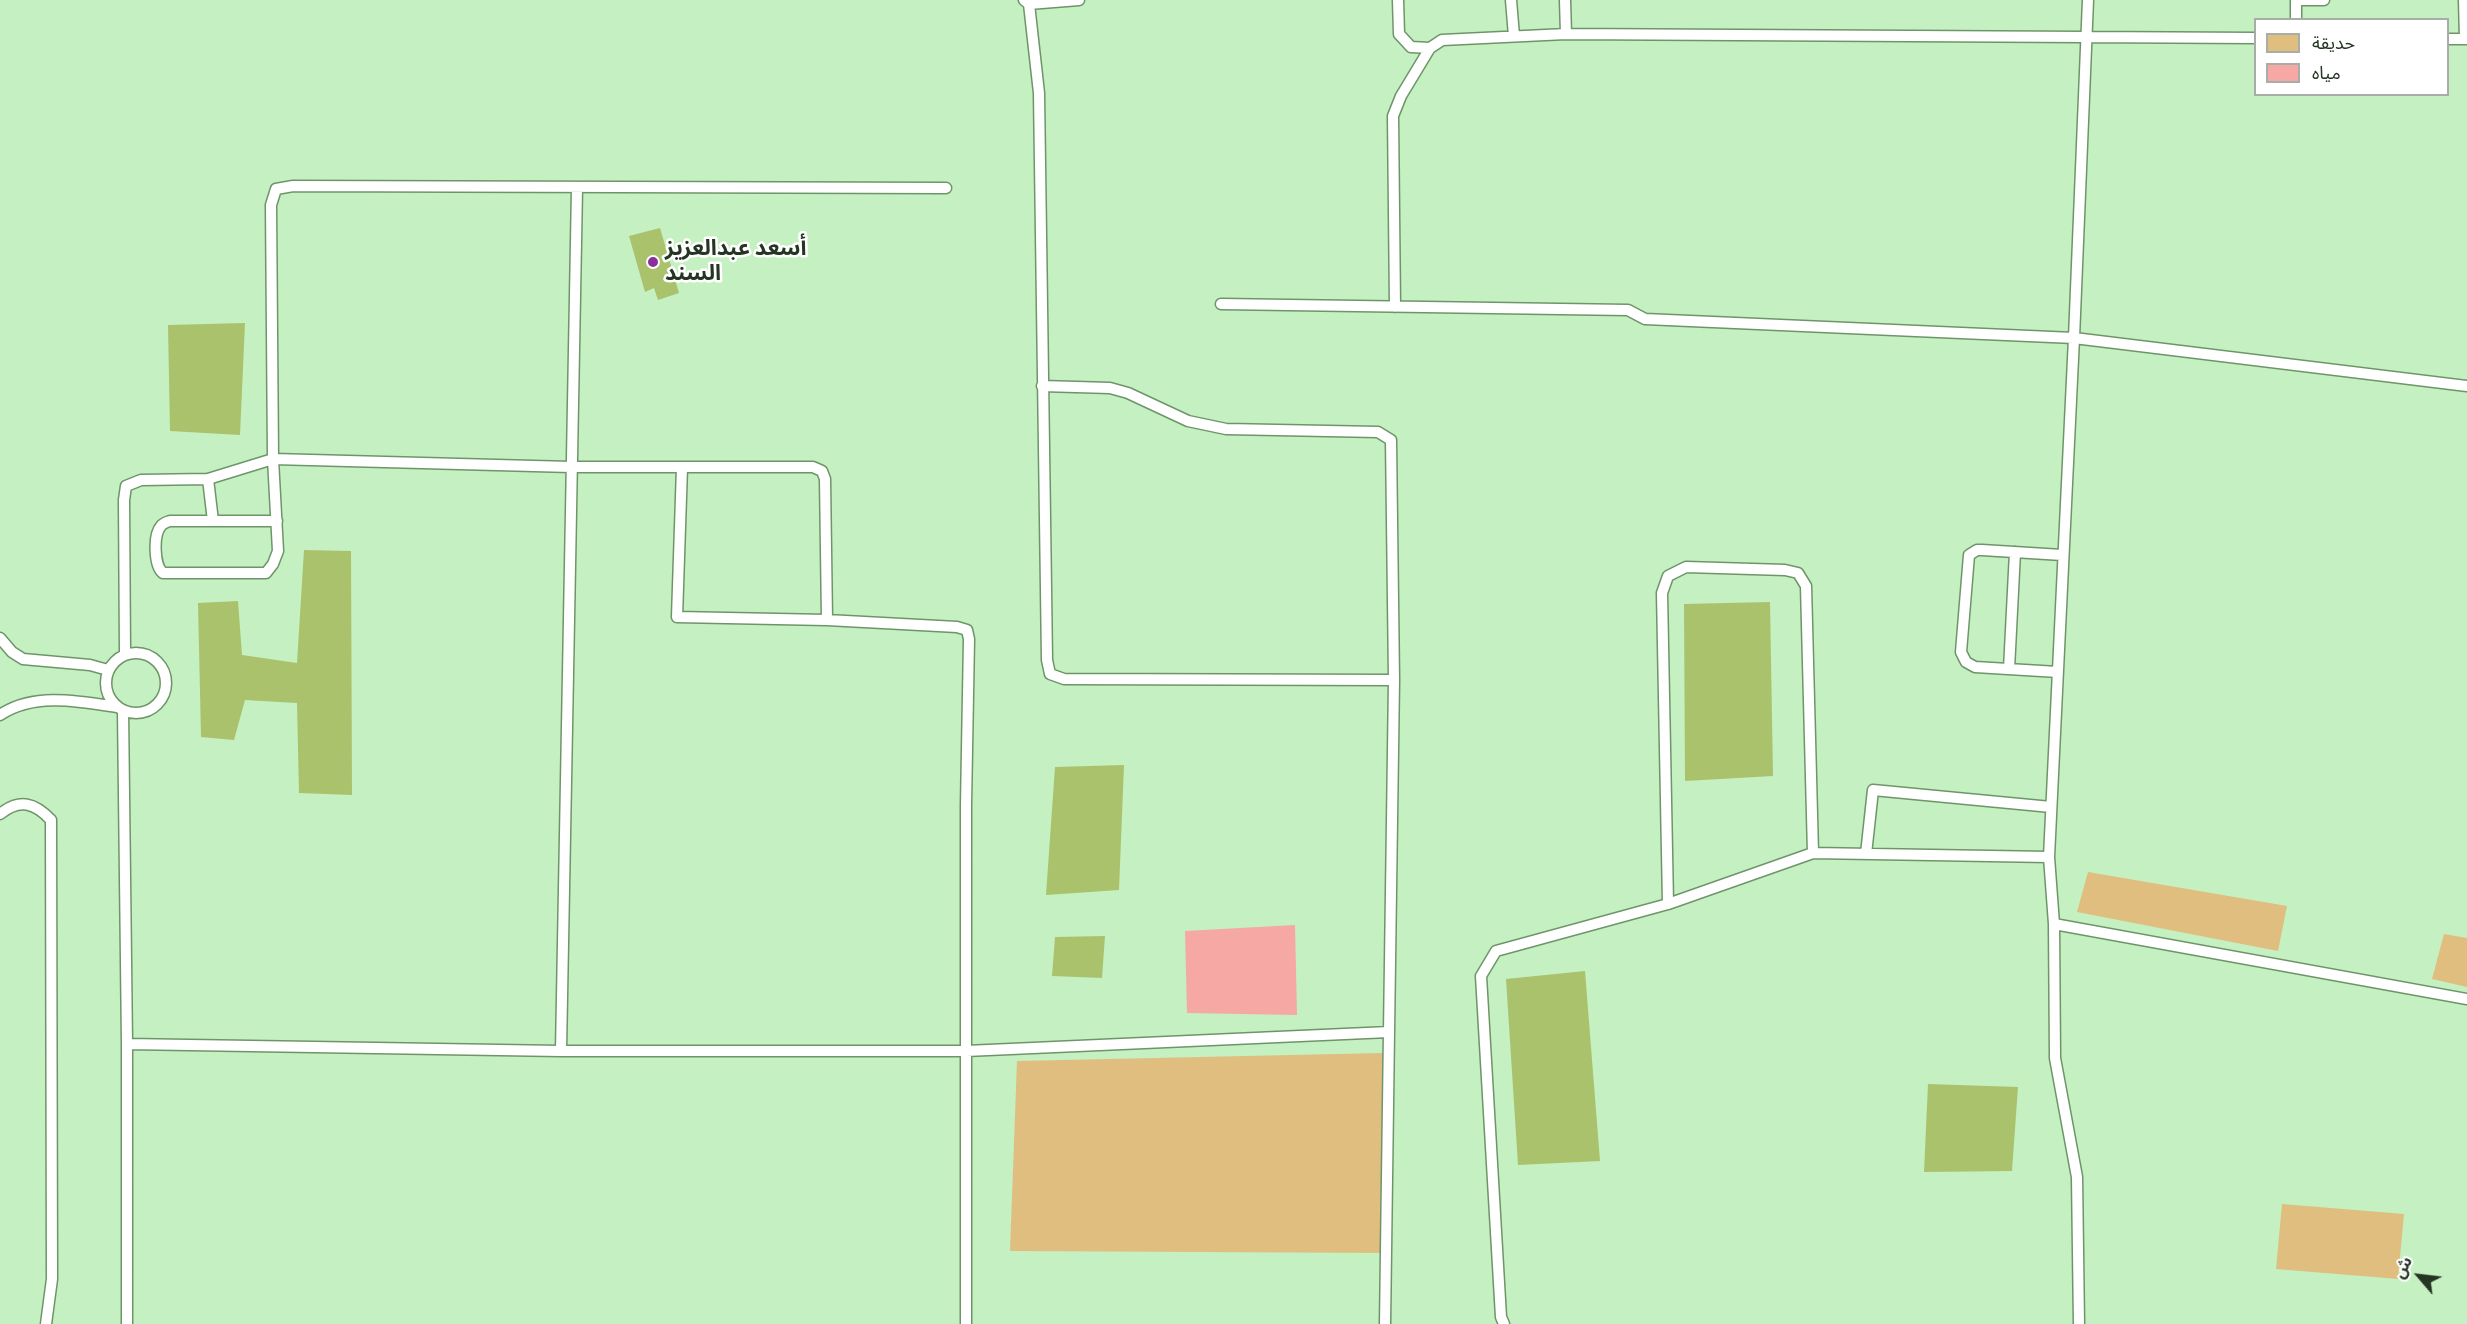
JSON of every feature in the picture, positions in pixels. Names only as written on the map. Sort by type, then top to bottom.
[{"type":"lane","points":[[1079,0],[1026,2],[1039,93],[1047,660],[1050,674],[1064,680],[1394,680]]},
{"type":"lane","points":[[1398,0],[1399,34],[1411,47],[1430,48]]},
{"type":"lane","points":[[1511,0],[1514,36]]},
{"type":"lane","points":[[1565,0],[1566,33]]},
{"type":"lane","points":[[2079,1324],[2077,1178],[2055,1058],[2054,924],[2049,857],[2088,0]]},
{"type":"lane","points":[[2296,18],[2296,0],[2324,0]]},
{"type":"lane","points":[[2449,39],[2466,39],[2464,0]]},
{"type":"lane","points":[[1395,307],[1393,116],[1401,96],[1430,48],[1442,40],[1566,33],[2254,38]]},
{"type":"lane","points":[[277,521],[170,521],[162,524],[158,532],[157,564],[159,570],[163,573],[266,573],[273,564],[278,550],[277,521],[273,459],[271,205],[276,189],[293,186],[946,188]]},
{"type":"lane","points":[[561,1051],[577,188]]},
{"type":"lane","points":[[1221,304],[1628,310],[1645,319],[2074,338],[2467,386]]},
{"type":"lane","points":[[1042,386],[1110,388],[1128,393],[1188,421],[1226,429],[1378,432],[1391,440],[1394,680],[1385,1324]]},
{"type":"lane","points":[[125,654],[124,500],[126,486],[141,480],[208,479],[273,459],[572,466],[813,467],[822,471],[825,479],[827,620]]},
{"type":"lane","points":[[682,467],[677,616],[827,620],[957,627],[966,630],[969,639],[966,1324]]},
{"type":"lane","points":[[208,479],[213,521]]},
{"type":"lane","points":[[2058,672],[1970,666],[1962,658],[1961,652],[1969,555],[1977,550],[2062,555]]},
{"type":"lane","points":[[2009,669],[2015,552]]},
{"type":"lane","points":[[1668,904],[1662,593],[1668,576],[1686,567],[1785,570],[1798,573],[1806,586],[1813,853]]},
{"type":"lane","points":[[0,638],[12,652],[23,659],[90,665],[108,670]]},
{"type":"lane","points":[[0,715],[13,706],[50,700],[120,709],[135,714],[152,708],[164,695],[165,672],[158,662],[143,653],[125,654],[115,660],[105,680],[110,699],[120,709],[127,1044],[127,1324]]},
{"type":"lane","points":[[1866,854],[1873,790],[2051,807]]},
{"type":"lane","points":[[0,814],[9,807],[25,803],[40,808],[51,820],[52,1279],[46,1324]]},
{"type":"lane","points":[[1504,1324],[1501,1317],[1481,976],[1496,951],[1668,904],[1813,853],[2049,857]]},
{"type":"lane","points":[[2054,924],[2467,999]]},
{"type":"lane","points":[[127,1044],[561,1051],[966,1050],[1389,1032]]},
{"type":"green space","points":[[2088,872],[2287,906],[2278,951],[2077,912]]},
{"type":"green space","points":[[2444,934],[2467,938],[2467,987],[2432,979]]},
{"type":"green space","points":[[1383,1053],[1386,1253],[1010,1251],[1017,1061]]},
{"type":"green space","points":[[2282,1204],[2404,1214],[2398,1279],[2276,1269]]},
{"type":"water","points":[[1295,925],[1297,1015],[1187,1013],[1185,931]]},
{"type":"building","name":"أسعد عبدالعزيز السند","points":[[660,228],[679,293],[658,300],[654,288],[645,292],[629,236]]},
{"type":"building","points":[[245,323],[240,435],[170,431],[168,325]]},
{"type":"building","points":[[304,550],[351,551],[352,795],[299,793],[297,703],[245,700],[234,740],[201,737],[198,603],[238,601],[242,655],[297,663]]},
{"type":"building","points":[[1770,602],[1773,776],[1685,781],[1684,604]]},
{"type":"building","points":[[1124,765],[1119,890],[1046,895],[1055,767]]},
{"type":"building","points":[[1105,936],[1102,978],[1052,976],[1055,937]]},
{"type":"building","points":[[1585,971],[1600,1161],[1518,1165],[1506,979]]},
{"type":"building","points":[[1928,1084],[2018,1087],[2012,1171],[1924,1172]]},
{"type":"place","name":"أسعد عبدالعزيز السند","points":[[653,262]]}]
